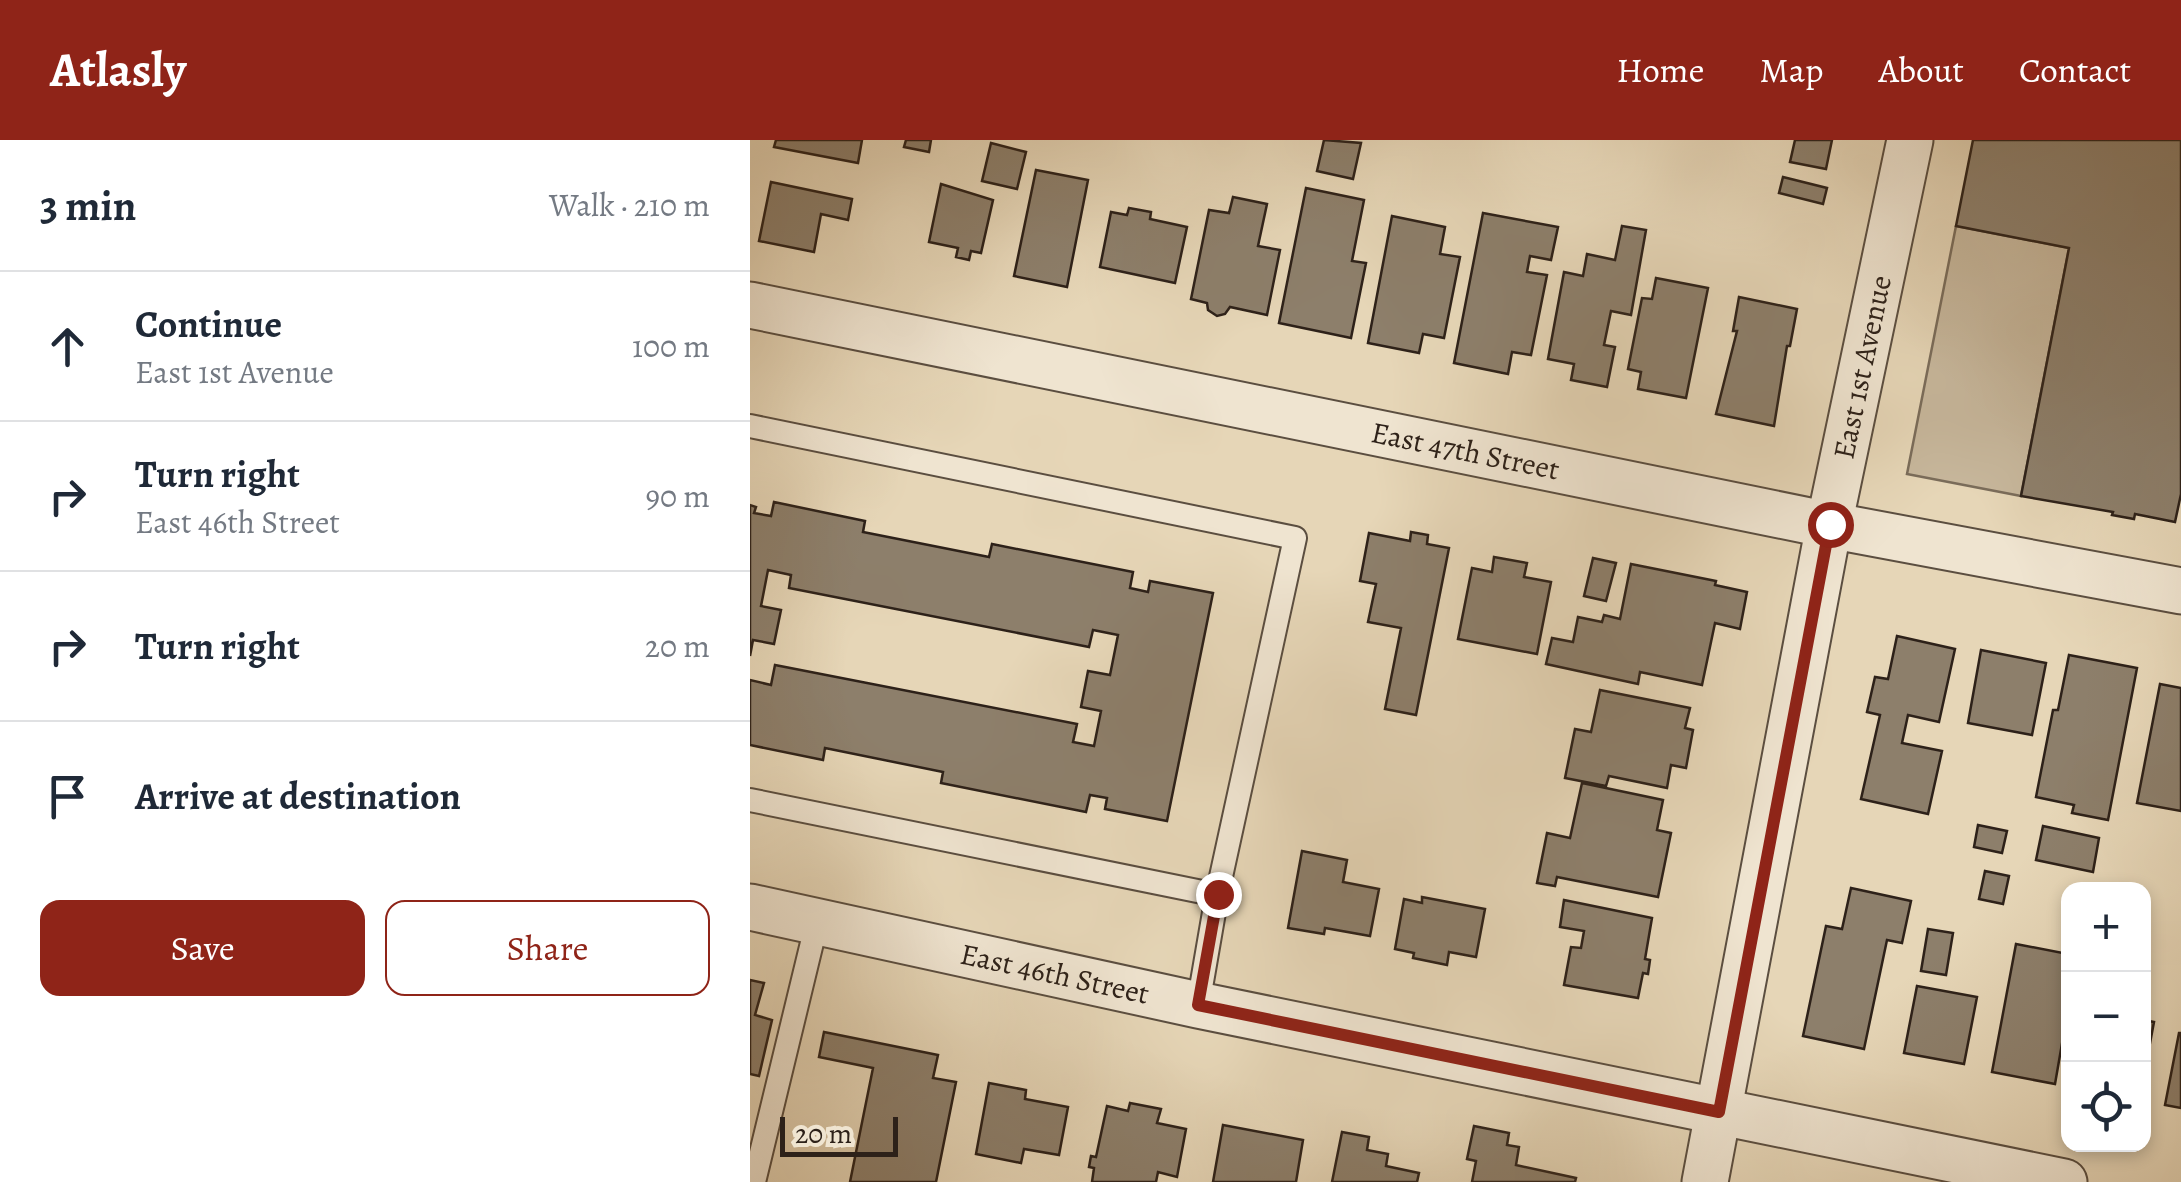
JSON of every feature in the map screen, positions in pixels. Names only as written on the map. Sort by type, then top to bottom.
[{"type":"street","name":"East 1st Avenue","points":[[1704,1182],[1830,524],[1910,140]]},
{"type":"street","name":"East 47th Street","points":[[750,306],[2181,591]]},
{"type":"street","name":"East 46th Street","points":[[750,907],[1198,1005],[2064,1182]]},
{"type":"lane","points":[[750,426],[1296,538],[1218,894],[1198,1005]]},
{"type":"lane","points":[[750,800],[1218,894]]},
{"type":"lane","points":[[754,1182],[818,922]]},
{"type":"shaded area","points":[[1956,226],[2069,248],[2021,496],[1907,474]]},
{"type":"building","points":[[776,140],[862,140],[858,163],[774,147]]},
{"type":"building","points":[[906,140],[931,140],[929,152],[904,147]]},
{"type":"building","points":[[1324,140],[1361,143],[1353,179],[1317,171]]},
{"type":"building","points":[[1795,140],[1832,140],[1826,169],[1790,162]]},
{"type":"building","points":[[1973,140],[2181,140],[2181,494],[2175,522],[2135,514],[2134,519],[2021,496],[2069,248],[1956,226]]},
{"type":"building","points":[[991,143],[1026,152],[1017,189],[982,181]]},
{"type":"building","points":[[1036,170],[1088,180],[1067,287],[1014,276]]},
{"type":"building","points":[[1783,177],[1827,188],[1823,204],[1779,193]]},
{"type":"building","points":[[771,182],[852,199],[848,220],[821,214],[814,252],[759,241]]},
{"type":"building","points":[[941,184],[993,200],[981,253],[971,251],[969,260],[956,257],[958,248],[929,242]]},
{"type":"building","points":[[1306,188],[1364,200],[1352,261],[1366,263],[1351,338],[1279,323]]},
{"type":"building","points":[[1233,197],[1267,204],[1258,246],[1280,250],[1267,315],[1230,307],[1217,316],[1208,310],[1207,303],[1191,299],[1209,210],[1229,213]]},
{"type":"building","points":[[1129,208],[1151,212],[1150,219],[1187,227],[1175,283],[1100,267],[1111,212],[1127,215]]},
{"type":"building","points":[[1483,213],[1558,227],[1551,260],[1530,256],[1527,272],[1547,275],[1531,355],[1512,352],[1508,374],[1454,363]]},
{"type":"building","points":[[1392,216],[1445,227],[1440,254],[1460,257],[1444,338],[1423,334],[1419,353],[1368,343]]},
{"type":"building","points":[[1622,226],[1646,230],[1631,315],[1611,311],[1604,345],[1615,347],[1607,387],[1571,380],[1574,364],[1548,359],[1564,272],[1583,276],[1587,254],[1615,260]]},
{"type":"building","points":[[1656,278],[1708,288],[1686,398],[1638,389],[1641,372],[1628,369],[1642,298],[1652,299]]},
{"type":"building","points":[[1739,297],[1797,309],[1774,426],[1716,414],[1737,331],[1733,331]]},
{"type":"building","points":[[774,502],[865,521],[863,532],[989,557],[992,544],[1133,572],[1130,588],[1148,592],[1150,581],[1213,593],[1167,821],[1105,809],[1107,798],[1090,795],[1086,812],[941,783],[943,772],[825,748],[823,760],[750,745],[750,680],[771,685],[775,665],[1077,724],[1073,742],[1094,746],[1101,711],[1081,707],[1088,671],[1110,675],[1118,635],[1093,630],[1089,647],[789,588],[791,575],[768,570],[761,606],[781,610],[774,644],[753,640],[750,656],[750,505],[756,507],[754,513],[771,516]]},
{"type":"building","points":[[1411,532],[1428,535],[1427,544],[1449,548],[1416,715],[1385,709],[1401,628],[1368,622],[1376,584],[1360,581],[1369,533],[1410,541]]},
{"type":"building","points":[[1494,557],[1527,563],[1524,577],[1551,582],[1537,654],[1458,639],[1472,568],[1492,572]]},
{"type":"building","points":[[1593,558],[1616,563],[1606,601],[1584,596]]},
{"type":"building","points":[[1631,564],[1716,581],[1715,585],[1747,592],[1740,629],[1715,623],[1702,685],[1640,672],[1638,684],[1546,664],[1552,638],[1573,642],[1578,617],[1602,622],[1604,615],[1620,619]]},
{"type":"building","points":[[1897,636],[1955,649],[1939,722],[1908,715],[1902,743],[1942,751],[1928,814],[1861,799],[1880,715],[1867,712],[1875,677],[1888,679]]},
{"type":"building","points":[[1981,650],[2046,663],[2032,735],[1968,723]]},
{"type":"building","points":[[2069,655],[2137,668],[2108,820],[2072,813],[2074,805],[2036,797],[2053,710],[2058,710]]},
{"type":"building","points":[[2160,684],[2181,688],[2181,811],[2137,803]]},
{"type":"building","points":[[1600,690],[1690,708],[1685,728],[1693,730],[1686,768],[1671,765],[1667,788],[1609,776],[1606,786],[1565,778],[1575,729],[1591,732]]},
{"type":"building","points":[[1582,783],[1663,800],[1657,830],[1671,833],[1658,897],[1557,877],[1555,886],[1537,883],[1547,833],[1570,838]]},
{"type":"building","points":[[1978,825],[2007,831],[2002,853],[1974,847]]},
{"type":"building","points":[[2043,826],[2099,838],[2093,872],[2036,860]]},
{"type":"building","points":[[1302,851],[1347,860],[1343,882],[1379,889],[1370,936],[1325,928],[1324,934],[1288,928]]},
{"type":"building","points":[[1985,871],[2009,876],[2003,904],[1979,899]]},
{"type":"building","points":[[1851,888],[1911,901],[1902,943],[1887,940],[1864,1049],[1803,1036],[1826,926],[1842,929]]},
{"type":"building","points":[[1422,897],[1485,909],[1476,957],[1449,952],[1447,965],[1413,958],[1414,953],[1395,949],[1404,899],[1422,903]]},
{"type":"building","points":[[1564,900],[1652,918],[1645,959],[1650,960],[1648,974],[1643,973],[1638,998],[1564,985],[1571,947],[1581,948],[1584,931],[1560,927]]},
{"type":"building","points":[[1928,929],[1953,933],[1946,975],[1921,971]]},
{"type":"building","points":[[2016,944],[2061,953],[2061,1049],[2055,1084],[1992,1072]]},
{"type":"building","points":[[750,980],[764,983],[755,1015],[772,1020],[759,1076],[750,1074]]},
{"type":"building","points":[[1917,986],[1977,997],[1964,1064],[1904,1053]]},
{"type":"building","points":[[824,1032],[938,1055],[933,1078],[956,1082],[936,1182],[850,1182],[873,1068],[819,1057]]},
{"type":"building","points":[[2181,1033],[2181,1108],[2165,1105]]},
{"type":"building","points":[[989,1083],[1026,1090],[1025,1099],[1068,1107],[1059,1155],[1024,1149],[1021,1163],[976,1154]]},
{"type":"building","points":[[1130,1103],[1161,1109],[1157,1123],[1186,1129],[1177,1177],[1158,1172],[1156,1182],[1092,1182],[1091,1156],[1096,1157],[1107,1106],[1128,1111]]},
{"type":"building","points":[[1223,1125],[1303,1140],[1296,1182],[1213,1182]]},
{"type":"building","points":[[1474,1126],[1509,1133],[1507,1145],[1519,1147],[1516,1165],[1576,1178],[1575,1182],[1472,1182],[1476,1161],[1467,1159]]},
{"type":"building","points":[[1342,1132],[1369,1137],[1367,1150],[1388,1154],[1386,1166],[1419,1173],[1417,1182],[1332,1182]]},
{"type":"route","points":[[1218,894],[1198,1005],[1719,1112],[1830,524]]}]
